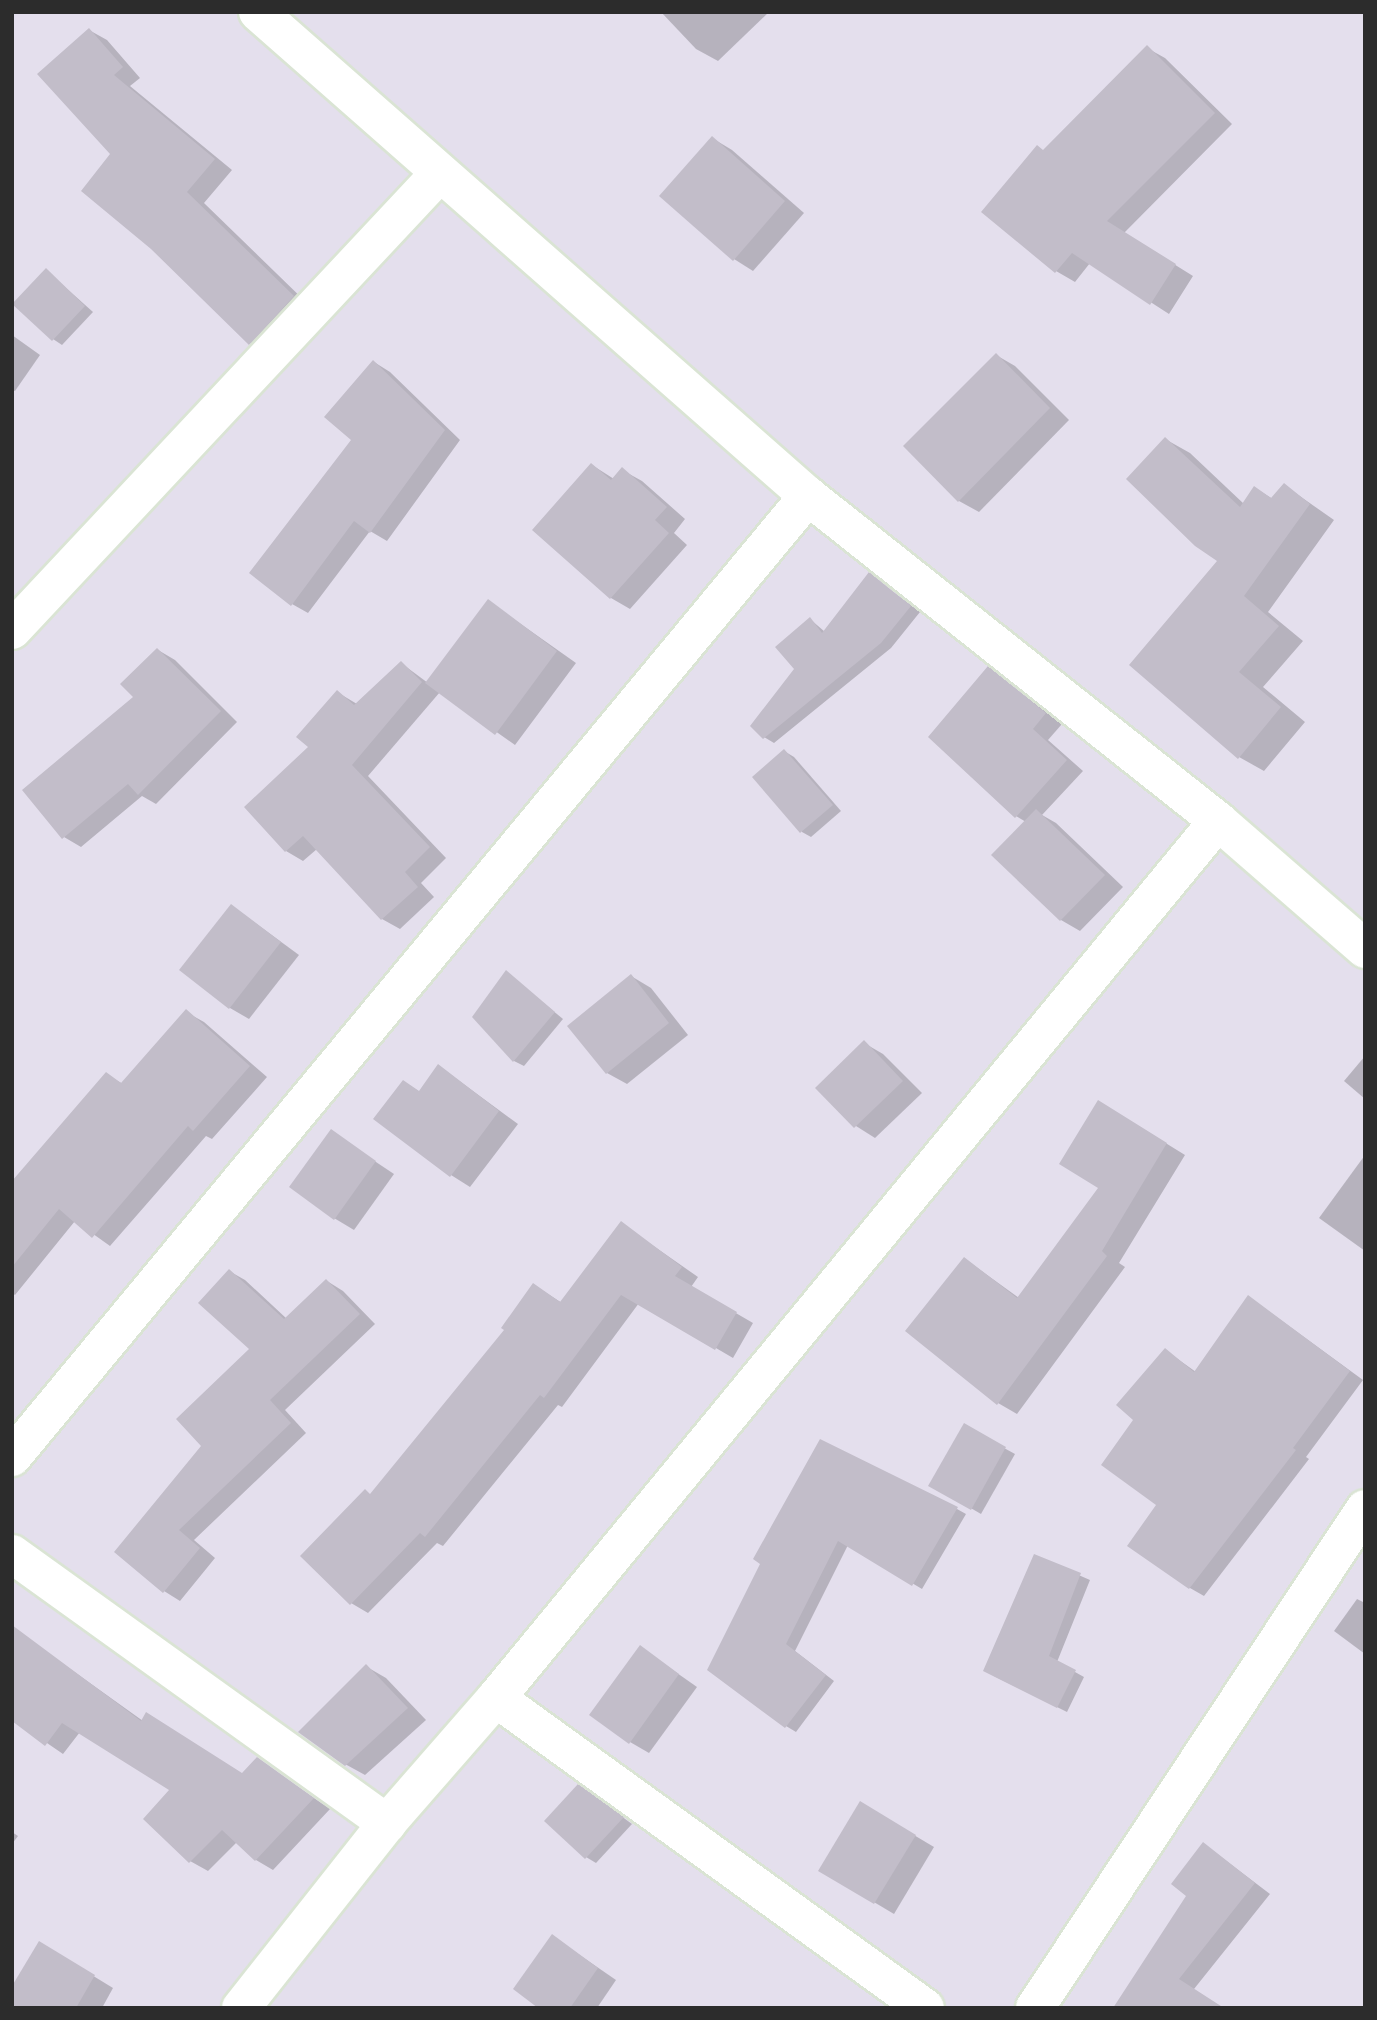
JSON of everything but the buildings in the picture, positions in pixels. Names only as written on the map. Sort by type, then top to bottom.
[{"type":"street","points":[[258,12],[808,496],[1218,821],[1365,949]]},
{"type":"street","points":[[12,630],[439,174]]},
{"type":"street","points":[[12,1457],[808,496]]},
{"type":"street","points":[[242,2008],[387,1823],[496,1698],[1218,821]]},
{"type":"street","points":[[1035,2008],[1365,1509]]},
{"type":"street","points":[[12,1554],[387,1823]]},
{"type":"street","points":[[496,1698],[925,2008]]}]
